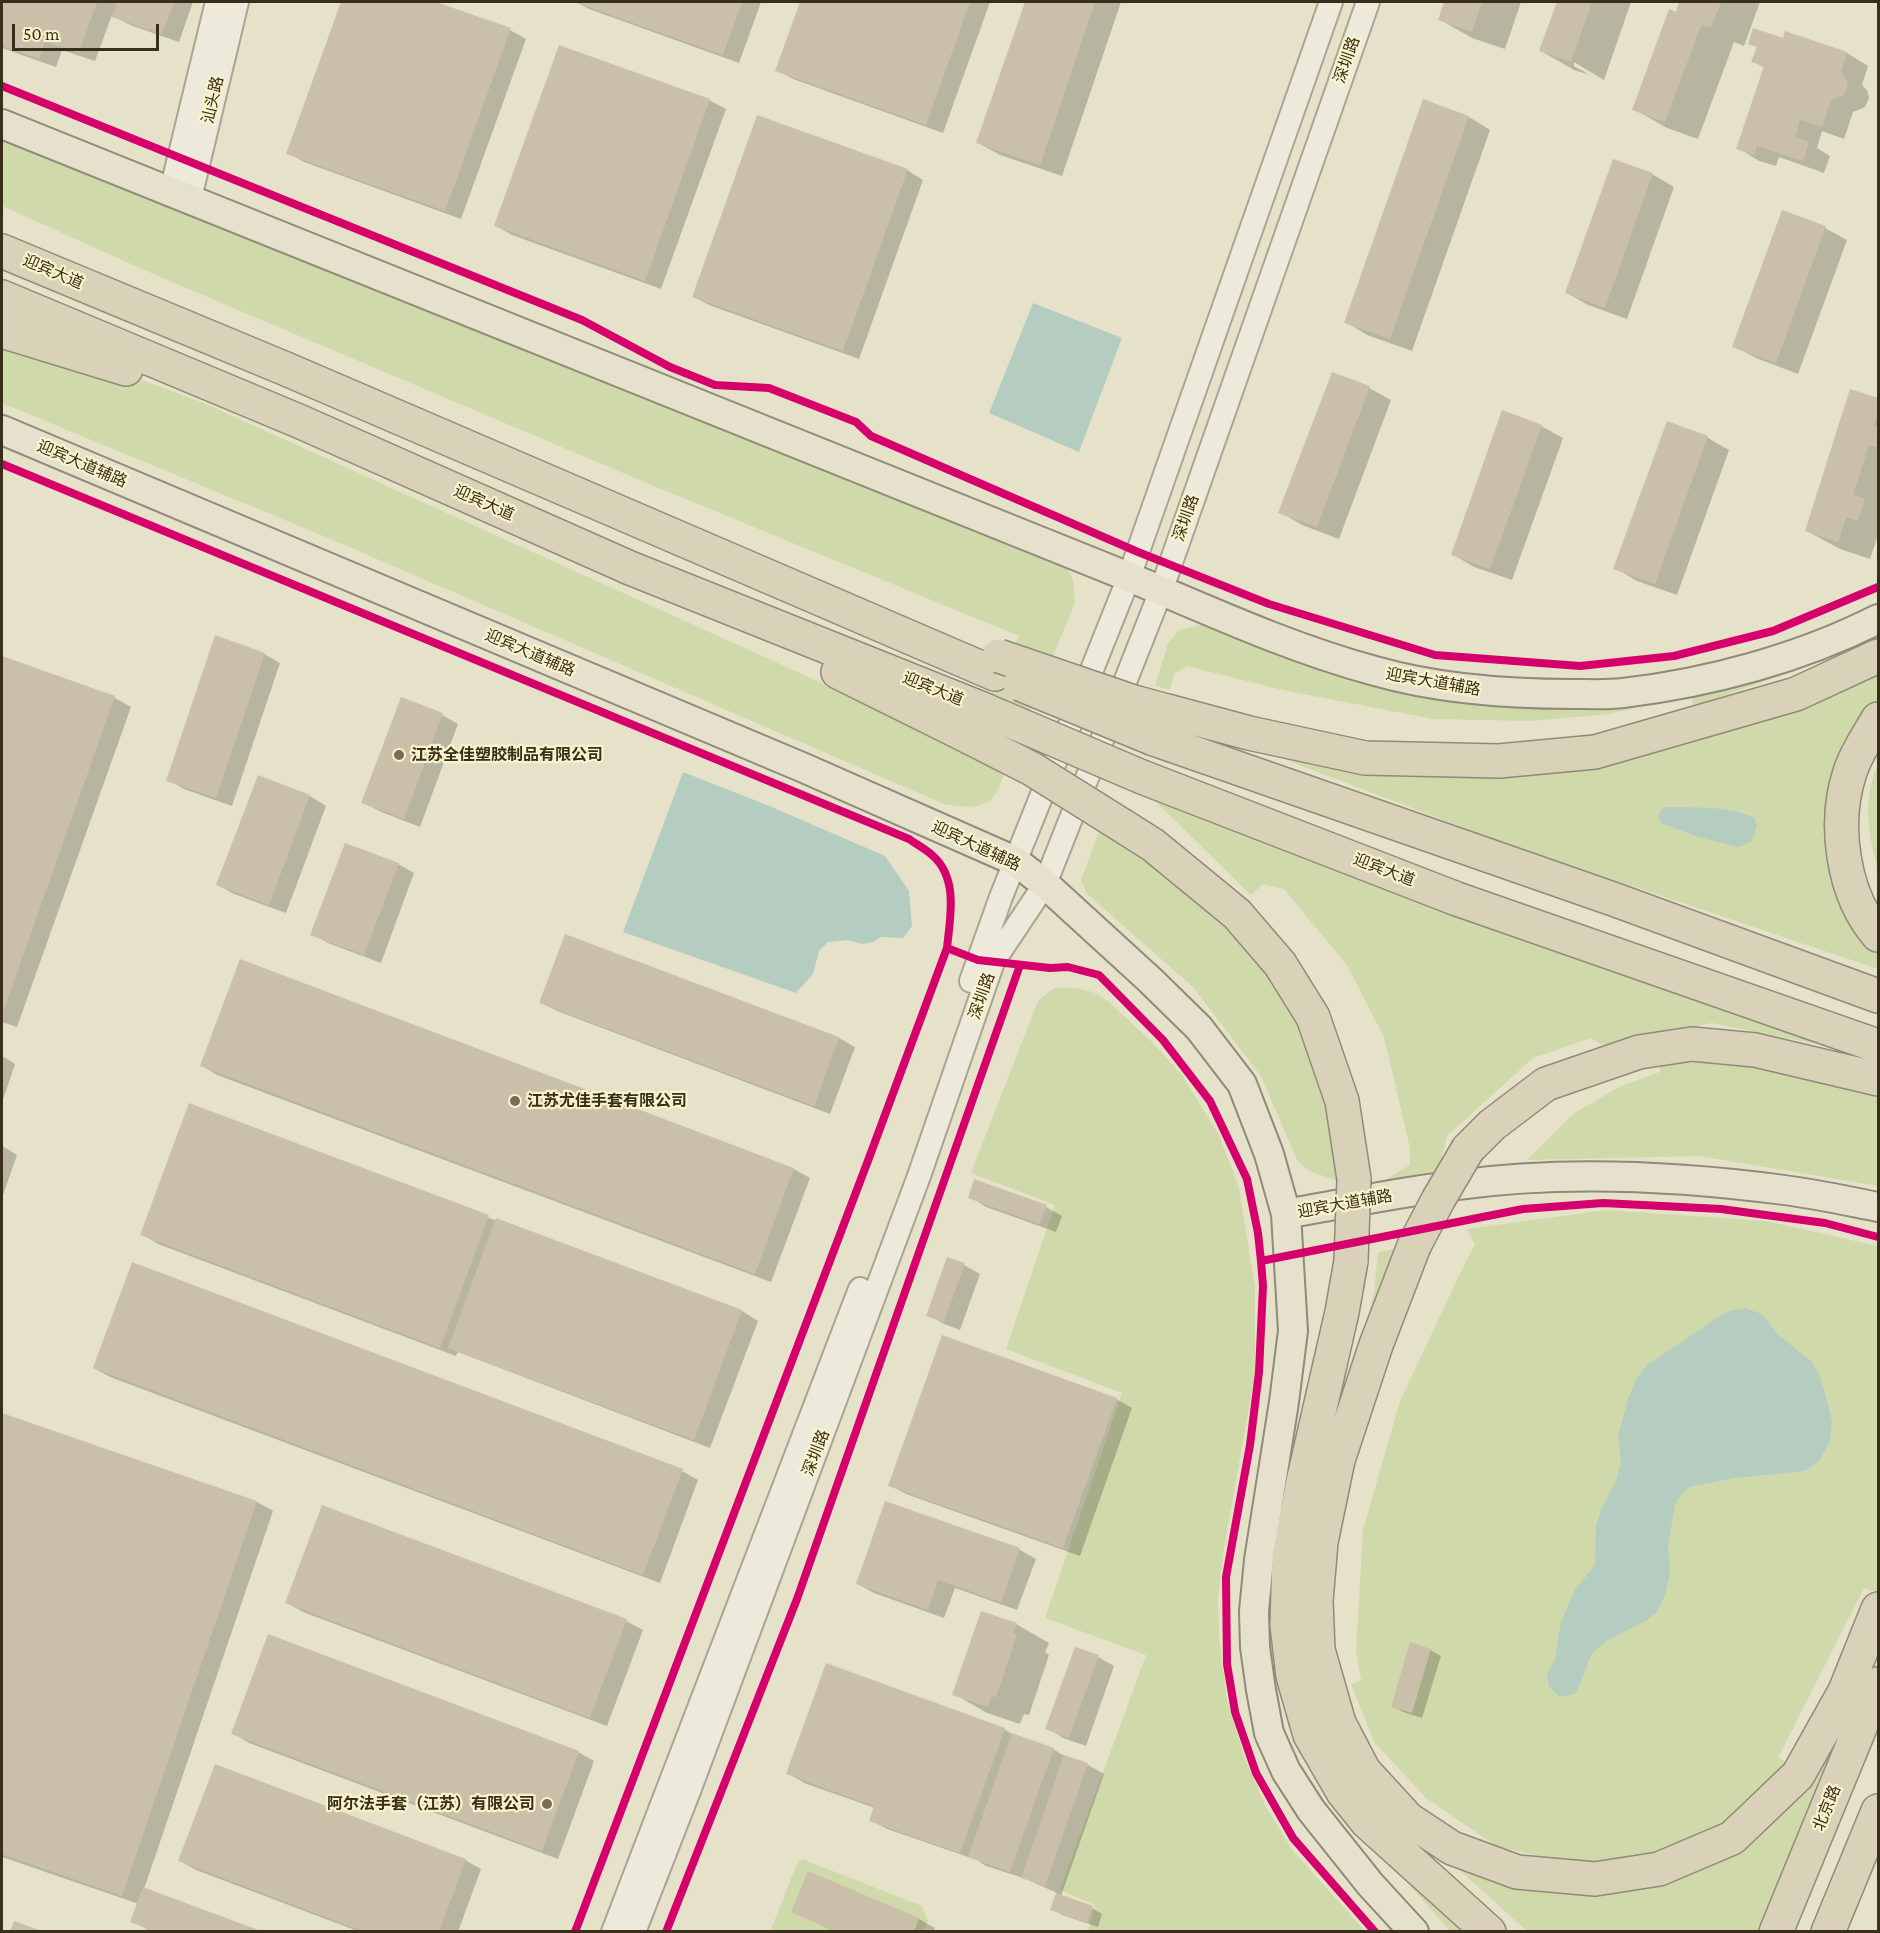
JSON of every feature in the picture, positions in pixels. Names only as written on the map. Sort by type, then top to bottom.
[{"type":"highway","points":[[2,232],[286,369]]},
{"type":"highway","name":"迎宾大道","points":[[2,251],[286,369],[673,536],[997,665],[1161,725],[1613,899],[1878,996]]},
{"type":"highway","name":"迎宾大道","points":[[2,297],[301,422],[975,723],[1142,777],[1457,899],[1878,1046]]},
{"type":"highway","points":[[2,331],[301,422]]},
{"type":"highway","points":[[1161,725],[1249,733],[1365,758],[1499,761],[1596,752],[1796,694],[1878,656]]},
{"type":"highway","points":[[1878,719],[1850,772],[1840,825],[1848,879],[1868,923],[1878,934]]},
{"type":"highway","points":[[975,723],[1032,769],[1152,845],[1237,914],[1280,964],[1313,1017],[1342,1101],[1354,1179],[1351,1261],[1289,1557],[1287,1624],[1293,1676],[1310,1735],[1343,1792],[1367,1822],[1489,1932]]},
{"type":"highway","points":[[1876,1616],[1845,1691],[1798,1775],[1732,1838],[1659,1869],[1595,1879],[1517,1872],[1452,1848],[1408,1820],[1364,1771],[1339,1723],[1318,1650],[1316,1601],[1321,1542],[1338,1460],[1376,1345],[1414,1246],[1437,1200],[1468,1149],[1492,1125],[1546,1084],[1639,1052],[1692,1044],[1755,1050],[1878,1079]]},
{"type":"highway","points":[[1863,1719],[1876,1616]]},
{"type":"highway","name":"北京路","points":[[1776,1932],[1878,1684]]},
{"type":"highway","points":[[1828,1932],[1878,1811]]},
{"type":"main road","name":"迎宾大道辅路","points":[[2,124],[1129,577],[1287,644],[1377,672],[1475,690],[1544,694],[1621,694],[1709,679],[1802,651],[1878,619]]},
{"type":"main road","name":"迎宾大道辅路","points":[[2,430],[804,768],[1015,861],[1045,884],[1199,1028],[1242,1084],[1269,1154],[1286,1214],[1458,1184],[1600,1177],[1675,1178],[1787,1190],[1878,1207]]},
{"type":"main road","points":[[1286,1214],[1293,1331],[1284,1402],[1258,1560],[1254,1611],[1255,1647],[1261,1690],[1269,1733],[1286,1771],[1311,1810],[1370,1884],[1414,1932]]},
{"type":"street","name":"汕头路","points":[[180,194],[217,2]]},
{"type":"street","name":"汕头路","points":[[180,194],[237,2]]},
{"type":"street","name":"深圳路","points":[[613,1932],[906,1172],[978,960],[1015,861],[1129,577],[1331,2]]},
{"type":"street","name":"深圳路","points":[[634,1932],[919,1176],[993,962],[1045,884],[1161,591],[1368,2]]},
{"type":"green space","points":[[2,134],[1066,566],[1073,580],[1075,603],[996,794],[985,803],[972,807],[944,804],[333,540],[2,403],[2,338],[120,372],[204,403],[965,748],[1019,636],[637,479],[158,276],[2,206]]},
{"type":"green space","points":[[1209,623],[1379,682],[1631,702],[1878,628],[1878,638],[1859,648],[1694,706],[1691,695],[1609,714],[1531,721],[1433,719],[1283,690],[1187,666],[1174,674],[1170,690],[1155,686],[1168,643],[1179,630]]},
{"type":"green space","points":[[1878,665],[1878,705],[1833,831],[1878,946],[1878,969],[1493,839],[1216,733],[1478,772]]},
{"type":"green space","points":[[1878,765],[1878,869],[1869,830],[1868,803]]},
{"type":"green space","points":[[1145,791],[1865,1054],[1712,1023],[1602,1045],[1591,1038],[1533,1058],[1447,1136],[1439,1170],[1385,1180],[1410,1165],[1410,1148],[1384,1037],[1347,965],[1284,889],[1263,884],[1251,895]]},
{"type":"green space","points":[[1103,820],[1269,958],[1309,1023],[1347,1184],[1309,1171],[1297,1160],[1261,1076],[1193,987],[1087,894],[1081,880]]},
{"type":"green space","points":[[1054,988],[1075,988],[1093,992],[1108,1001],[1152,1042],[1182,1075],[1219,1135],[1239,1187],[1255,1288],[1255,1374],[1224,1548],[1218,1596],[1219,1638],[1227,1700],[1245,1759],[1267,1809],[1293,1851],[1365,1931],[1088,1931],[1095,1905],[1060,1890],[1146,1655],[1045,1618],[1122,1393],[1006,1349],[1055,1205],[971,1173],[1038,1001]]},
{"type":"green space","points":[[1707,1051],[1878,1085],[1878,1186],[1700,1156],[1527,1160],[1573,1114],[1621,1086],[1660,1072],[1658,1058]]},
{"type":"green space","points":[[1606,1210],[1766,1221],[1878,1246],[1878,1593],[1864,1588],[1778,1758],[1794,1766],[1722,1828],[1675,1849],[1603,1863],[1557,1860],[1496,1846],[1426,1798],[1374,1742],[1351,1684],[1361,1680],[1356,1651],[1363,1530],[1400,1401],[1475,1245],[1467,1229]]},
{"type":"green space","points":[[1409,1247],[1346,1418],[1374,1291],[1378,1252]]},
{"type":"green space","points":[[1846,1727],[1759,1931],[1527,1931],[1413,1828],[1615,1888],[1797,1797]]},
{"type":"green space","points":[[1350,1818],[1483,1931],[1450,1931]]},
{"type":"green space","points":[[802,1859],[922,1906],[928,1921],[923,1931],[770,1932],[796,1866]]},
{"type":"shaded area","points":[[1033,303],[1122,338],[1079,452],[989,413]]},
{"type":"shaded area","points":[[683,772],[885,856],[909,891],[912,926],[903,938],[881,937],[863,944],[847,940],[828,942],[819,951],[813,974],[796,993],[623,932]]},
{"type":"shaded area","points":[[1666,807],[1734,811],[1755,818],[1757,827],[1751,842],[1738,847],[1698,837],[1661,823],[1658,815]]},
{"type":"shaded area","points":[[1745,1308],[1762,1314],[1777,1334],[1811,1361],[1820,1376],[1832,1422],[1830,1441],[1819,1461],[1804,1471],[1735,1478],[1689,1487],[1676,1501],[1668,1544],[1670,1573],[1665,1595],[1657,1612],[1647,1620],[1608,1640],[1592,1653],[1576,1693],[1560,1697],[1549,1687],[1547,1675],[1555,1659],[1561,1622],[1575,1590],[1595,1565],[1596,1525],[1602,1507],[1616,1481],[1621,1462],[1618,1437],[1636,1379],[1647,1365],[1717,1318],[1729,1311]]},
{"type":"building","points":[[2,2],[97,2],[79,53],[45,42],[39,59],[2,46]]},
{"type":"building","points":[[117,2],[174,2],[162,34],[112,17]]},
{"type":"building","points":[[341,2],[436,2],[511,28],[445,211],[286,154]]},
{"type":"building","points":[[574,2],[742,2],[723,55]]},
{"type":"building","points":[[800,2],[970,2],[926,125],[775,71]]},
{"type":"building","points":[[1025,2],[1095,2],[1040,165],[976,143]]},
{"type":"building","points":[[1444,2],[1482,2],[1472,32],[1438,20]]},
{"type":"building","points":[[1557,2],[1592,2],[1571,62],[1539,51]]},
{"type":"building","points":[[1679,2],[1721,2],[1711,28],[1701,25],[1665,122],[1632,110],[1669,9],[1676,12]]},
{"type":"building","points":[[1753,28],[1783,38],[1785,31],[1847,52],[1841,72],[1848,85],[1844,95],[1831,100],[1822,127],[1800,120],[1795,137],[1809,142],[1803,161],[1757,146],[1754,155],[1736,149],[1764,66],[1751,62],[1757,47],[1748,44]]},
{"type":"building","points":[[559,45],[710,99],[645,281],[494,226]]},
{"type":"building","points":[[1423,99],[1469,116],[1390,339],[1344,323]]},
{"type":"building","points":[[757,115],[908,169],[843,351],[692,297]]},
{"type":"building","points":[[1613,159],[1653,173],[1605,308],[1565,293]]},
{"type":"building","points":[[1782,210],[1826,226],[1776,363],[1732,347]]},
{"type":"building","points":[[1332,372],[1370,386],[1317,527],[1278,513]]},
{"type":"building","points":[[1850,389],[1878,398],[1878,411],[1874,425],[1878,427],[1878,447],[1869,445],[1853,495],[1865,498],[1858,521],[1846,517],[1838,542],[1805,531]]},
{"type":"building","points":[[1502,410],[1542,425],[1490,569],[1451,555]]},
{"type":"building","points":[[1667,421],[1708,436],[1655,584],[1613,569]]},
{"type":"building","points":[[215,635],[265,653],[216,798],[166,781]]},
{"type":"building","points":[[2,656],[115,696],[2,1015]]},
{"type":"building","points":[[401,697],[443,713],[404,819],[361,803]]},
{"type":"building","points":[[258,775],[310,795],[269,905],[216,885]]},
{"type":"building","points":[[345,843],[399,863],[364,955],[310,935]]},
{"type":"building","points":[[565,934],[839,1037],[814,1106],[539,1003]]},
{"type":"building","points":[[240,959],[794,1168],[755,1274],[200,1066]]},
{"type":"building","points":[[189,1103],[489,1215],[440,1348],[140,1235]]},
{"type":"building","points":[[974,1179],[1047,1205],[1040,1224],[968,1198]]},
{"type":"building","points":[[496,1218],[742,1310],[694,1440],[448,1348]]},
{"type":"building","points":[[947,1257],[965,1263],[944,1322],[926,1316]]},
{"type":"building","points":[[132,1262],[683,1469],[643,1575],[93,1368]]},
{"type":"building","points":[[942,1335],[1117,1398],[1063,1548],[888,1486]]},
{"type":"building","points":[[2,1413],[257,1501],[122,1896],[2,1854]]},
{"type":"building","points":[[885,1501],[1020,1548],[1001,1602],[938,1580],[928,1610],[856,1584]]},
{"type":"building","points":[[322,1505],[627,1619],[590,1718],[285,1603]]},
{"type":"building","points":[[981,1611],[1017,1623],[1013,1633],[1017,1634],[996,1697],[991,1696],[988,1707],[952,1695]]},
{"type":"building","points":[[268,1634],[579,1751],[542,1851],[231,1734]]},
{"type":"building","points":[[1410,1642],[1431,1649],[1412,1713],[1391,1707]]},
{"type":"building","points":[[1075,1647],[1099,1655],[1069,1738],[1045,1729]]},
{"type":"building","points":[[826,1663],[1005,1728],[960,1853],[869,1821],[874,1806],[786,1774]]},
{"type":"building","points":[[1012,1733],[1054,1748],[1010,1872],[968,1857]]},
{"type":"building","points":[[1064,1755],[1088,1763],[1045,1886],[1021,1878]]},
{"type":"building","points":[[215,1764],[466,1859],[439,1932],[365,1932],[178,1861]]},
{"type":"building","points":[[808,1871],[919,1918],[914,1932],[837,1932],[791,1912]]},
{"type":"building","points":[[143,1887],[261,1932],[157,1932],[130,1922]]},
{"type":"building","points":[[1056,1893],[1093,1906],[1087,1923],[1050,1910]]},
{"type":"building","points":[[14,1921],[42,1931],[42,1932],[10,1932]]},
{"type":"cycle path","points":[[2,86],[582,320],[670,367],[715,385],[769,388],[856,422],[871,436],[1138,552],[1269,604],[1435,655],[1580,666],[1674,656],[1773,631],[1878,587]]},
{"type":"cycle path","points":[[2,464],[909,839],[932,855],[941,864],[946,875],[951,899],[947,948],[978,960],[1050,968],[1068,967],[1099,975],[1163,1040],[1210,1101],[1247,1179],[1261,1261],[1523,1209],[1603,1203],[1721,1209],[1825,1223],[1878,1237]]},
{"type":"cycle path","points":[[575,1932],[947,948]]},
{"type":"cycle path","points":[[666,1932],[797,1599],[1020,965]]},
{"type":"cycle path","points":[[1261,1261],[1263,1286],[1259,1372],[1250,1445],[1226,1577],[1227,1664],[1235,1712],[1256,1773],[1293,1838],[1375,1932]]},
{"type":"place","name":"江苏全佳塑胶制品有限公司","points":[[399,755]]},
{"type":"place","name":"江苏尤佳手套有限公司","points":[[515,1101]]},
{"type":"place","name":"阿尔法手套（江苏）有限公司","points":[[547,1804]]}]
